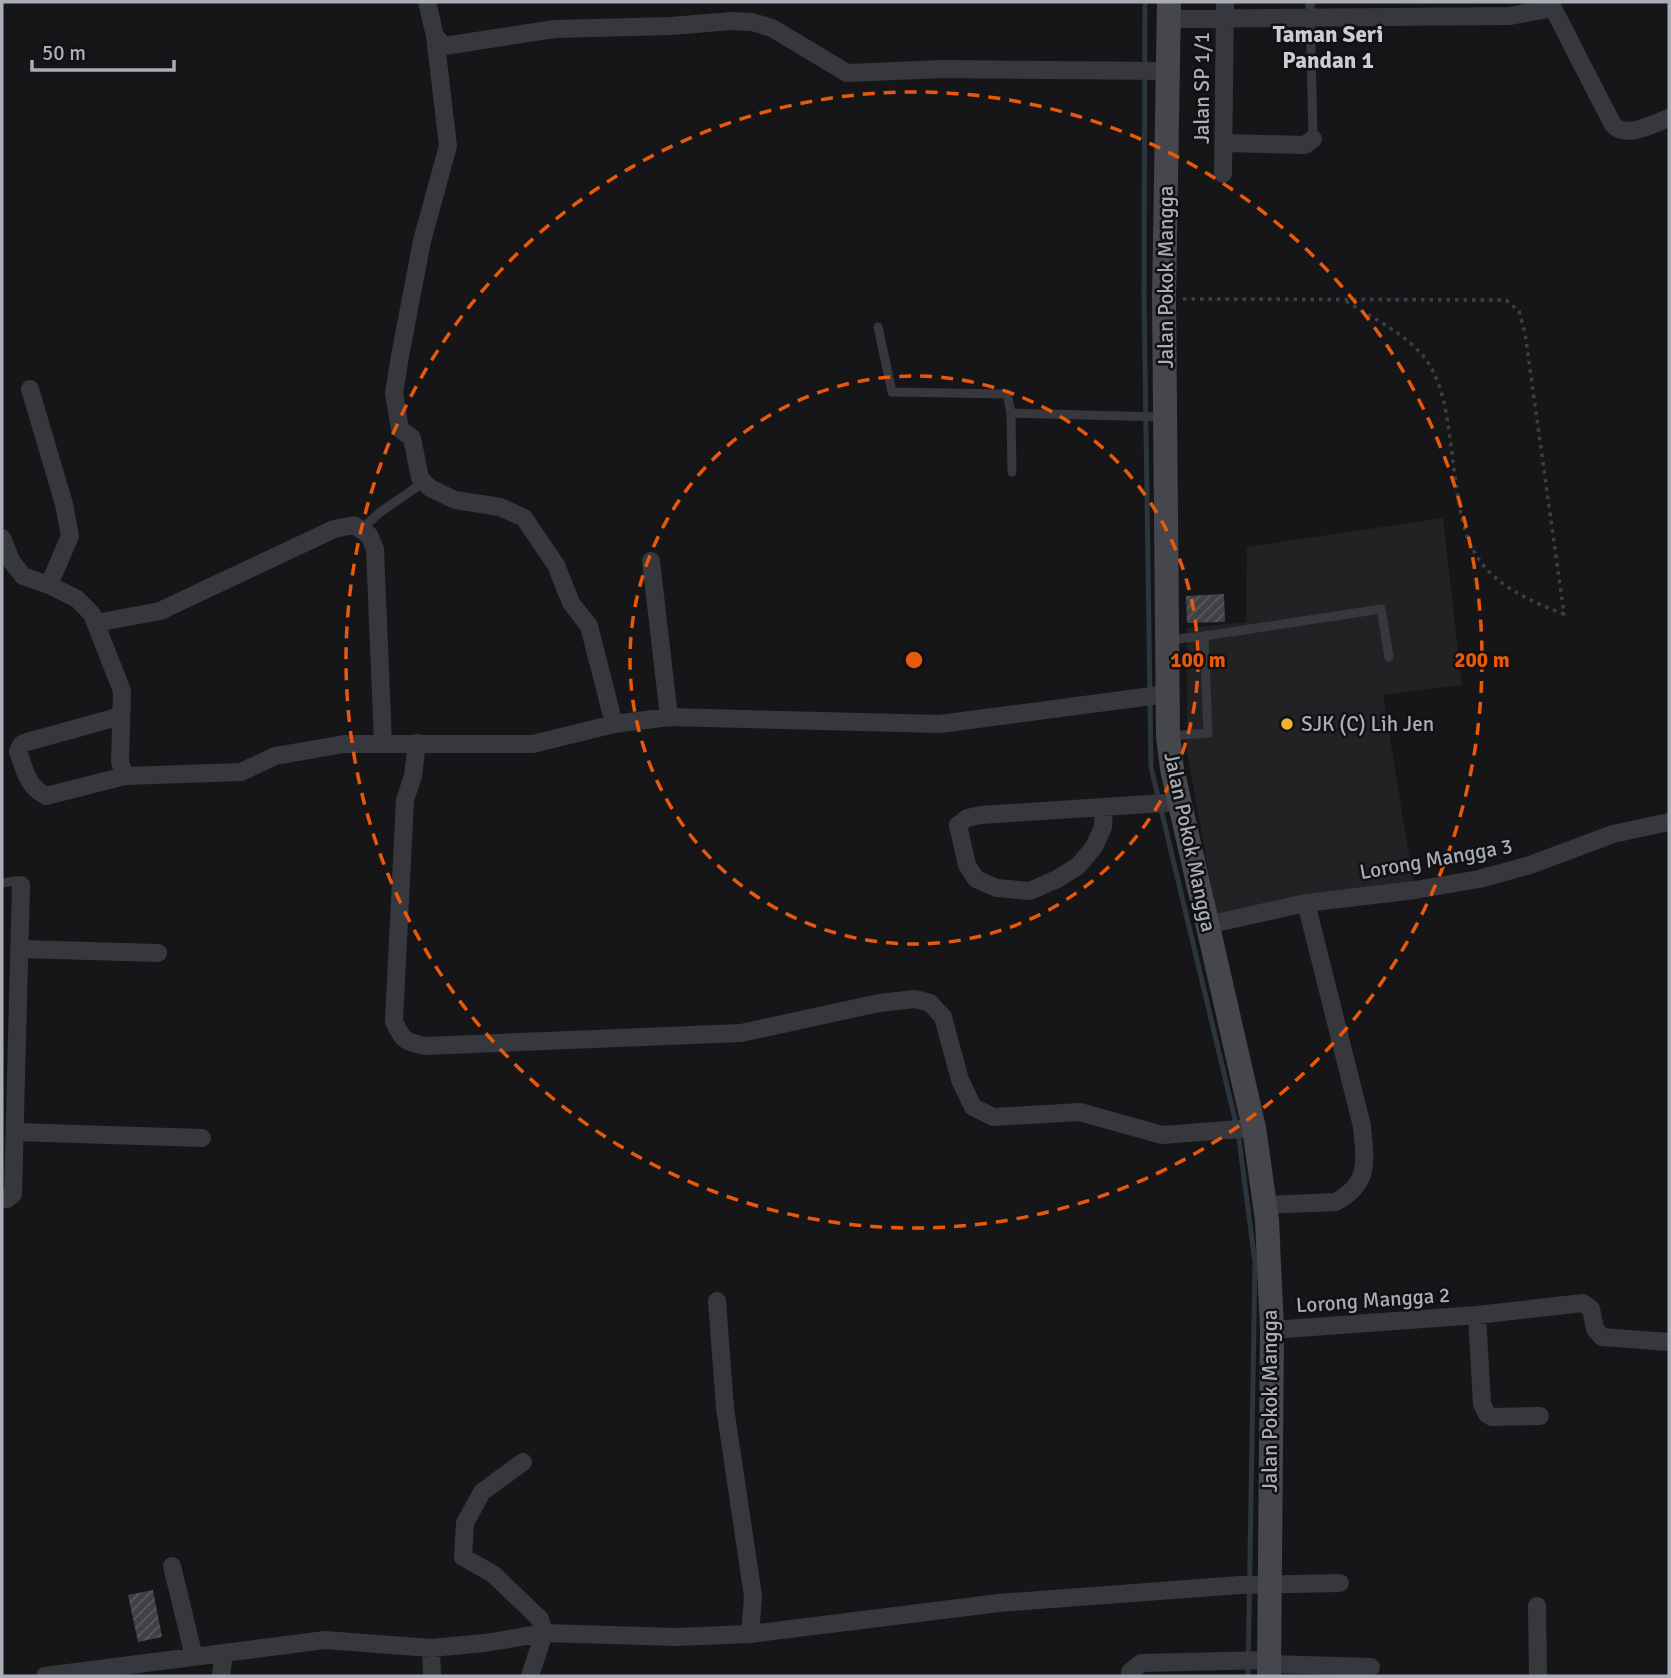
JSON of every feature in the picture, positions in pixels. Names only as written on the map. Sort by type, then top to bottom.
[{"type":"main road","name":"Jalan Pokok Mangga","points":[[1169,10],[1162,71],[1167,640],[1163,695],[1172,769],[1165,803],[1207,925],[1265,1205],[1272,1330],[1261,1664]]},
{"type":"street","points":[[428,2],[435,36],[447,146],[422,241],[394,393],[400,429],[412,438],[420,478],[430,488],[455,500],[500,507],[524,518],[556,565],[571,603],[589,626],[614,724]]},
{"type":"street","points":[[1169,10],[1393,9],[1510,16],[1553,8],[1618,131],[1627,132],[1669,118]]},
{"type":"street","name":"Jalan SP 1/1","points":[[1223,174],[1225,10]]},
{"type":"street","points":[[435,36],[444,46],[555,29],[671,26],[732,21],[752,22],[772,28],[847,73],[943,69],[1162,71]]},
{"type":"street","points":[[1224,143],[1306,145],[1313,139]]},
{"type":"street","points":[[30,389],[64,504],[70,536],[49,585]]},
{"type":"street","points":[[96,623],[160,611],[334,529],[354,525],[369,535],[374,549],[383,743]]},
{"type":"street","points":[[2,538],[12,562],[23,576],[77,599],[92,614],[122,691],[120,762],[125,776]]},
{"type":"street","points":[[651,561],[669,717]]},
{"type":"street","points":[[121,716],[22,744],[18,751],[28,782],[36,791],[46,796],[125,776],[242,772],[275,756],[344,744],[533,744],[614,724],[669,717],[940,724],[1163,695]]},
{"type":"street","points":[[417,743],[413,776],[405,800],[394,1021],[407,1042],[425,1046],[741,1033],[879,1003],[915,999],[930,1003],[943,1017],[960,1080],[973,1107],[993,1117],[1080,1112],[1162,1135],[1249,1128]]},
{"type":"street","points":[[1104,807],[1103,827],[1094,847],[1078,866],[1030,891],[998,888],[976,879],[967,865],[958,825],[967,818],[1104,807],[1165,803]]},
{"type":"street","name":"Lorong Mangga 3","points":[[1207,925],[1306,903],[1415,890],[1479,879],[1530,865],[1613,834],[1669,822]]},
{"type":"street","points":[[7,1197],[16,1132],[21,885]]},
{"type":"street","points":[[1265,1205],[1336,1202],[1347,1196],[1356,1185],[1363,1175],[1366,1163],[1362,1126],[1306,903]]},
{"type":"street","points":[[21,949],[158,953]]},
{"type":"street","points":[[16,1132],[202,1138]]},
{"type":"street","points":[[717,1301],[725,1408],[753,1596],[750,1634]]},
{"type":"street","name":"Lorong Mangga 2","points":[[1272,1330],[1477,1315],[1583,1303],[1591,1309],[1595,1329],[1602,1337],[1669,1342]]},
{"type":"street","name":"Lorong Mangga 2","points":[[1477,1315],[1482,1404],[1487,1413],[1492,1417],[1540,1416]]},
{"type":"street","points":[[523,1462],[482,1492],[465,1523],[463,1557],[494,1574],[540,1619],[544,1633],[530,1676]]},
{"type":"street","points":[[172,1566],[194,1657]]},
{"type":"street","points":[[45,1676],[93,1673],[325,1640],[430,1648],[485,1643],[544,1633],[676,1637],[750,1634],[999,1603],[1240,1585],[1340,1583]]},
{"type":"street","points":[[1537,1606],[1538,1676]]},
{"type":"street","points":[[430,1648],[432,1676]]},
{"type":"street","points":[[221,1676],[224,1653]]},
{"type":"street","points":[[1130,1672],[1141,1663],[1371,1667]]},
{"type":"lane","points":[[1310,10],[1313,139]]},
{"type":"lane","points":[[878,327],[892,392],[1007,394],[1011,413],[1012,472]]},
{"type":"lane","points":[[1011,413],[1165,417]]},
{"type":"lane","points":[[361,530],[379,513],[425,482]]},
{"type":"lane","points":[[1167,640],[1381,609],[1389,657]]},
{"type":"lane","points":[[1168,736],[1208,733],[1204,636]]},
{"type":"lane","points":[[2,883],[16,881],[21,885]]},
{"type":"path","points":[[1164,298],[1506,300],[1518,311],[1525,333],[1564,614],[1510,590],[1492,576],[1474,556],[1463,530],[1447,413],[1438,382],[1426,360],[1402,337],[1346,301]]},
{"type":"shaded area","name":"SJK (C) Lih Jen","points":[[1443,518],[1462,685],[1383,695],[1414,886],[1217,917],[1187,753],[1187,628],[1246,622],[1247,547]]},
{"type":"building","points":[[1224,594],[1225,622],[1187,623],[1186,596]]},
{"type":"building","points":[[153,1590],[162,1637],[138,1642],[128,1595]]},
{"type":"waterway","points":[[1145,2],[1144,295],[1151,767],[1238,1132],[1255,1262],[1248,1676]]},
{"type":"place","name":"SJK (C) Lih Jen","points":[[1287,724]]},
{"type":"district","name":"Taman Seri Pandan 1","points":[[1328,47]]}]
